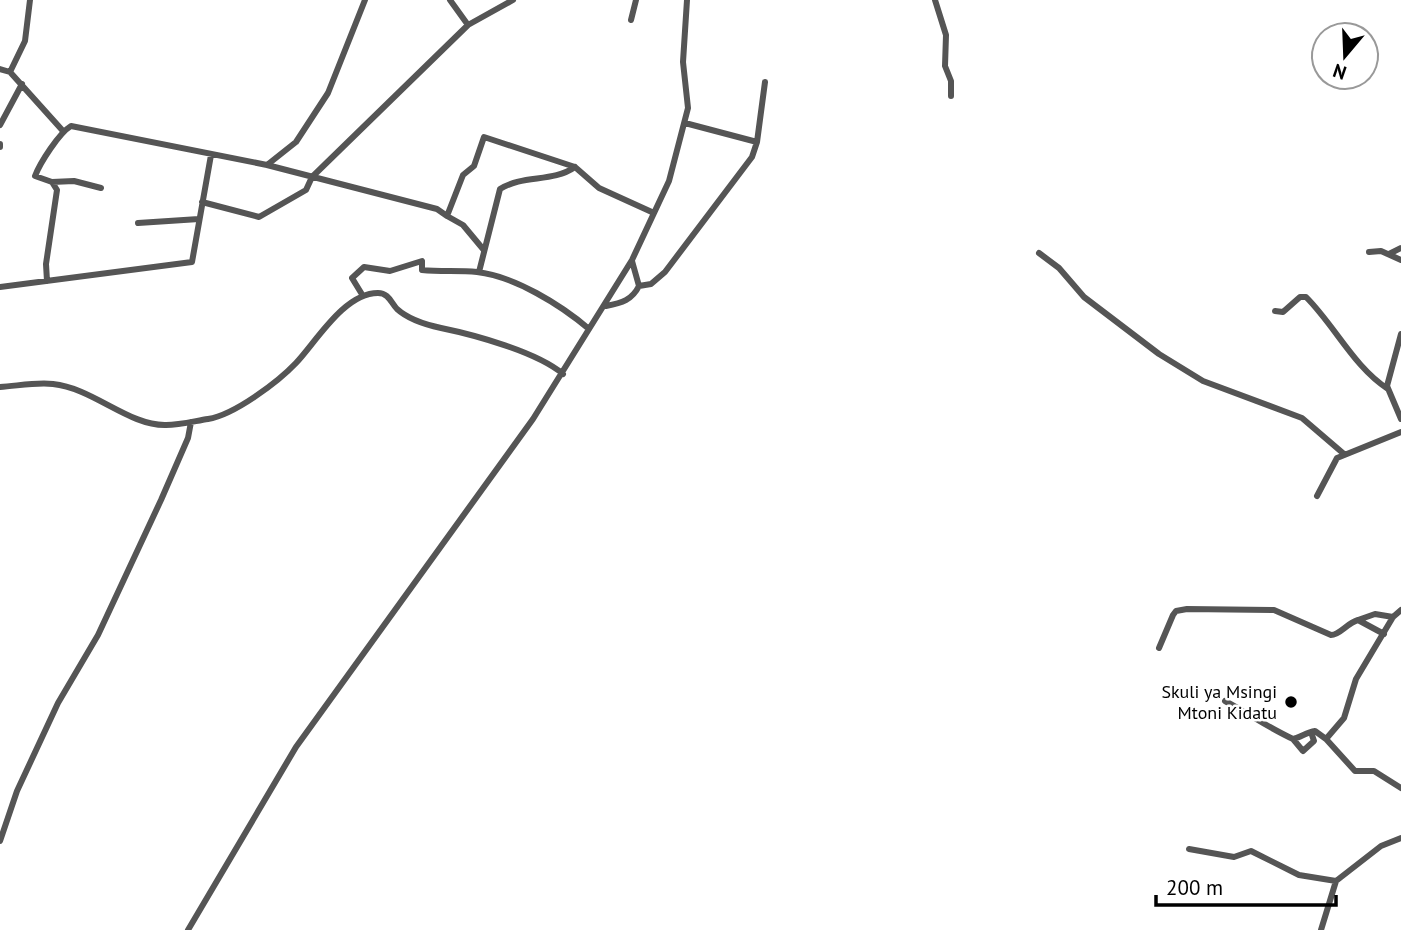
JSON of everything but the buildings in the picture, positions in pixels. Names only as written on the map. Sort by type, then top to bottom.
[{"type":"street","points":[[10,72],[25,41],[30,0]]},
{"type":"street","points":[[267,165],[296,142],[328,93],[365,0]]},
{"type":"street","points":[[450,0],[468,25]]},
{"type":"street","points":[[202,202],[259,217],[306,190],[312,177],[468,25],[513,0]]},
{"type":"street","points":[[631,20],[636,0]]},
{"type":"street","points":[[188,930],[296,747],[563,374],[632,260],[669,181],[685,123],[688,108],[684,62],[687,0]]},
{"type":"street","points":[[935,0],[946,35],[945,66],[951,81],[950,96]]},
{"type":"street","points":[[0,69],[10,72],[63,131]]},
{"type":"street","points":[[639,286],[650,284],[665,272],[745,168],[757,142],[765,82]]},
{"type":"street","points":[[0,125],[22,84]]},
{"type":"street","points":[[685,123],[757,142]]},
{"type":"street","points":[[101,188],[74,181],[52,182],[35,176],[40,163],[63,131],[71,127],[267,165],[437,209],[463,225],[483,249]]},
{"type":"street","points":[[447,216],[463,175],[474,166],[484,137],[575,167],[600,188],[654,213]]},
{"type":"street","points":[[0,287],[192,262],[211,155]]},
{"type":"street","points":[[479,272],[500,189],[532,177],[558,176],[575,167]]},
{"type":"street","points":[[47,281],[46,264],[57,200],[57,190],[52,182]]},
{"type":"street","points":[[138,223],[199,219]]},
{"type":"street","points":[[1389,254],[1401,248]]},
{"type":"street","points":[[1369,252],[1375,250],[1401,260]]},
{"type":"street","points":[[1039,253],[1059,268],[1084,297],[1158,354],[1203,381],[1302,418],[1345,454]]},
{"type":"street","points":[[606,306],[622,303],[634,295],[639,286],[632,260]]},
{"type":"street","points":[[363,296],[352,278],[364,267],[390,271],[422,261],[422,270],[479,272],[502,278],[568,310],[589,328]]},
{"type":"street","points":[[0,387],[53,384],[93,395],[140,419],[165,426],[218,417],[278,381],[298,362],[329,320],[363,296],[384,294],[398,309],[425,324],[455,330],[532,355],[550,363],[563,374]]},
{"type":"street","points":[[1275,311],[1283,312],[1300,297],[1306,297],[1333,327],[1369,375],[1388,389],[1401,419]]},
{"type":"street","points":[[1388,389],[1401,334]]},
{"type":"street","points":[[0,839],[17,791],[58,703],[98,635],[162,500],[188,438],[191,422]]},
{"type":"street","points":[[1317,496],[1338,458],[1401,432]]},
{"type":"street","points":[[1159,648],[1173,615],[1181,610],[1274,610],[1331,635],[1339,633],[1346,623],[1374,614],[1398,614]]},
{"type":"street","points":[[1326,739],[1344,718],[1356,679],[1398,614]]},
{"type":"street","points":[[1358,620],[1384,634]]},
{"type":"street","points":[[1225,701],[1261,722],[1269,730],[1293,739],[1303,751],[1314,741],[1311,732]]},
{"type":"street","points":[[1293,739],[1319,732],[1355,771],[1374,771],[1401,788]]},
{"type":"street","points":[[1321,930],[1336,881],[1381,846],[1401,838]]},
{"type":"street","points":[[1189,849],[1226,857],[1251,851],[1299,876],[1336,881]]},
{"type":"place","name":"Skuli ya Msingi Mtoni Kidatu","points":[[1291,702]]}]
